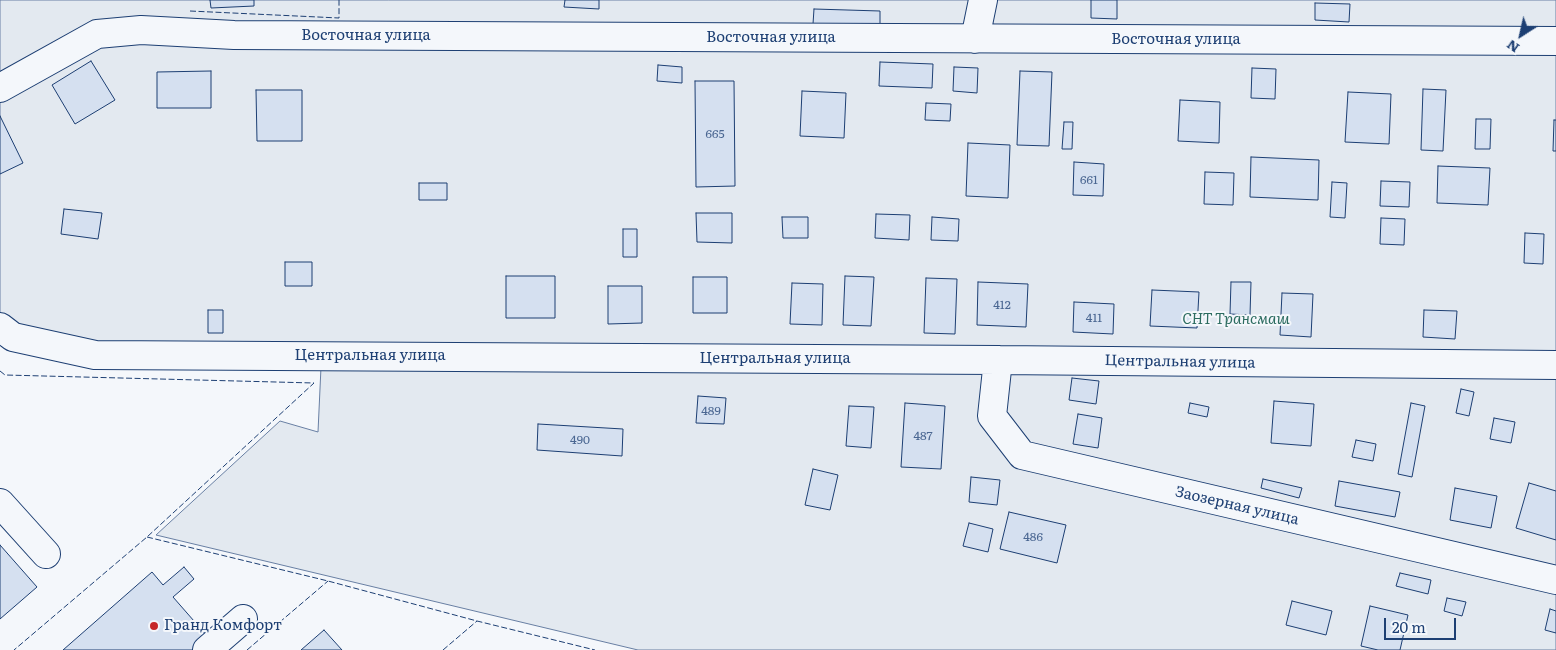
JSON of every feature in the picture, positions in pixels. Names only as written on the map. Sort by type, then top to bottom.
[{"type":"street","points":[[975,39],[983,0]]},
{"type":"street","name":"Восточная улица","points":[[0,88],[98,34],[141,30],[243,35],[1556,41]]},
{"type":"street","name":"Центральная улица","points":[[0,327],[13,337],[95,355],[1556,365]]},
{"type":"street","name":"Заозерная улица","points":[[998,360],[992,416],[1022,455],[1556,580]]},
{"type":"street","points":[[0,503],[46,554]]},
{"type":"street","points":[[207,650],[242,619]]},
{"type":"green space","name":"СНТ Трансмаш","points":[[0,0],[1556,0],[1556,650],[638,650],[156,535],[280,421],[318,432],[321,367],[0,337]]},
{"type":"building","points":[[210,0],[254,0],[254,6],[211,8]]},
{"type":"building","points":[[565,0],[599,0],[599,9],[564,7]]},
{"type":"building","points":[[1091,0],[1117,0],[1117,19],[1091,18]]},
{"type":"building","points":[[1315,3],[1350,4],[1349,22],[1315,20]]},
{"type":"building","points":[[814,9],[880,11],[880,26],[813,24]]},
{"type":"building","points":[[91,61],[115,100],[75,124],[52,85]]},
{"type":"building","points":[[880,62],[933,64],[932,88],[879,86]]},
{"type":"building","points":[[658,65],[682,67],[682,83],[657,81]]},
{"type":"building","points":[[954,67],[978,68],[977,93],[953,91]]},
{"type":"building","points":[[1252,68],[1276,69],[1275,99],[1251,98]]},
{"type":"building","points":[[211,71],[211,108],[157,108],[157,72]]},
{"type":"building","points":[[1020,71],[1052,72],[1049,146],[1017,145]]},
{"type":"building","points":[[695,81],[734,81],[735,186],[696,187]]},
{"type":"building","points":[[1423,89],[1446,90],[1443,151],[1421,150]]},
{"type":"building","points":[[256,90],[302,90],[302,141],[257,141]]},
{"type":"building","points":[[802,91],[846,93],[844,138],[800,136]]},
{"type":"building","points":[[1348,92],[1391,94],[1389,144],[1345,142]]},
{"type":"building","points":[[1180,100],[1220,102],[1219,143],[1178,141]]},
{"type":"building","points":[[926,103],[951,104],[950,121],[925,120]]},
{"type":"building","points":[[0,116],[23,163],[0,174]]},
{"type":"building","points":[[1476,119],[1491,119],[1490,149],[1475,149]]},
{"type":"building","points":[[1554,120],[1556,120],[1556,151],[1553,151]]},
{"type":"building","points":[[1064,122],[1073,122],[1072,149],[1062,149]]},
{"type":"building","points":[[968,143],[1010,145],[1008,198],[966,196]]},
{"type":"building","points":[[1251,157],[1319,160],[1318,200],[1250,197]]},
{"type":"building","points":[[1074,162],[1104,164],[1103,196],[1073,195]]},
{"type":"building","points":[[1438,166],[1490,168],[1488,205],[1437,203]]},
{"type":"building","points":[[1205,172],[1234,173],[1233,205],[1204,204]]},
{"type":"building","points":[[1381,181],[1410,182],[1409,207],[1380,206]]},
{"type":"building","points":[[1332,182],[1347,183],[1345,218],[1330,217]]},
{"type":"building","points":[[419,183],[447,183],[447,200],[419,200]]},
{"type":"building","points":[[64,209],[102,213],[98,239],[61,234]]},
{"type":"building","points":[[696,213],[732,213],[732,243],[697,242]]},
{"type":"building","points":[[876,214],[910,215],[909,240],[875,238]]},
{"type":"building","points":[[782,217],[808,217],[808,238],[783,238]]},
{"type":"building","points":[[932,217],[959,219],[958,241],[931,240]]},
{"type":"building","points":[[1381,218],[1405,219],[1404,245],[1380,244]]},
{"type":"building","points":[[623,229],[637,229],[637,257],[623,257]]},
{"type":"building","points":[[1525,233],[1544,234],[1543,264],[1524,263]]},
{"type":"building","points":[[285,262],[312,262],[312,286],[285,286]]},
{"type":"building","points":[[506,276],[555,276],[555,318],[506,318]]},
{"type":"building","points":[[845,276],[874,277],[871,326],[843,325]]},
{"type":"building","points":[[693,277],[727,277],[727,313],[693,313]]},
{"type":"building","points":[[926,278],[957,279],[955,334],[924,333]]},
{"type":"building","points":[[978,282],[1028,284],[1026,327],[977,325]]},
{"type":"building","points":[[1231,282],[1251,282],[1250,315],[1230,314]]},
{"type":"building","points":[[792,283],[823,284],[822,325],[790,324]]},
{"type":"building","points":[[608,286],[642,286],[642,323],[608,324]]},
{"type":"building","points":[[1152,290],[1199,292],[1197,328],[1150,326]]},
{"type":"building","points":[[1282,293],[1313,294],[1311,337],[1280,335]]},
{"type":"building","points":[[1074,302],[1114,304],[1113,334],[1073,332]]},
{"type":"building","points":[[208,310],[223,310],[223,333],[208,333]]},
{"type":"building","points":[[1424,310],[1457,311],[1455,339],[1423,337]]},
{"type":"building","points":[[1072,378],[1099,381],[1096,404],[1069,400]]},
{"type":"building","points":[[1461,389],[1474,392],[1469,416],[1456,413]]},
{"type":"building","points":[[698,396],[726,398],[724,424],[696,423]]},
{"type":"building","points":[[1274,401],[1314,404],[1311,446],[1271,443]]},
{"type":"building","points":[[905,403],[945,406],[941,469],[901,467]]},
{"type":"building","points":[[1190,403],[1209,407],[1207,417],[1188,413]]},
{"type":"building","points":[[1411,403],[1425,406],[1412,477],[1398,474]]},
{"type":"building","points":[[849,406],[874,407],[871,448],[846,446]]},
{"type":"building","points":[[1078,414],[1102,418],[1098,448],[1073,444]]},
{"type":"building","points":[[1494,418],[1515,422],[1511,443],[1490,439]]},
{"type":"building","points":[[538,424],[623,429],[622,456],[537,450]]},
{"type":"building","points":[[1356,440],[1376,444],[1373,461],[1352,457]]},
{"type":"building","points":[[813,469],[838,475],[830,510],[805,505]]},
{"type":"building","points":[[971,477],[1000,480],[997,505],[969,502]]},
{"type":"building","points":[[1263,479],[1302,488],[1299,498],[1261,488]]},
{"type":"building","points":[[1339,481],[1400,492],[1395,517],[1335,506]]},
{"type":"building","points":[[1529,483],[1556,491],[1556,540],[1516,528]]},
{"type":"building","points":[[1455,488],[1497,496],[1491,528],[1450,520]]},
{"type":"building","points":[[1009,512],[1066,525],[1057,563],[1000,549]]},
{"type":"building","points":[[969,523],[993,529],[988,552],[963,546]]},
{"type":"building","points":[[0,545],[37,587],[0,619]]},
{"type":"building","points":[[184,567],[194,579],[173,597],[208,637],[194,650],[63,650],[152,572],[163,585]]},
{"type":"building","points":[[1400,573],[1431,580],[1428,594],[1396,586]]},
{"type":"building","points":[[1447,598],[1466,602],[1462,616],[1444,611]]},
{"type":"building","points":[[1292,601],[1332,611],[1326,635],[1286,625]]},
{"type":"building","points":[[1370,606],[1408,615],[1400,650],[1378,650],[1361,646]]},
{"type":"building","points":[[1550,609],[1556,611],[1556,633],[1545,630]]},
{"type":"building","points":[[324,630],[342,650],[301,650]]},
{"type":"fence","points":[[190,11],[339,18],[339,0]]},
{"type":"fence","points":[[0,371],[5,375],[314,383],[147,537],[14,650]]},
{"type":"fence","points":[[147,537],[328,581],[595,650]]},
{"type":"fence","points":[[247,650],[328,581]]},
{"type":"fence","points":[[443,650],[477,621]]},
{"type":"place","name":"Гранд Комфорт","points":[[154,626]]}]
